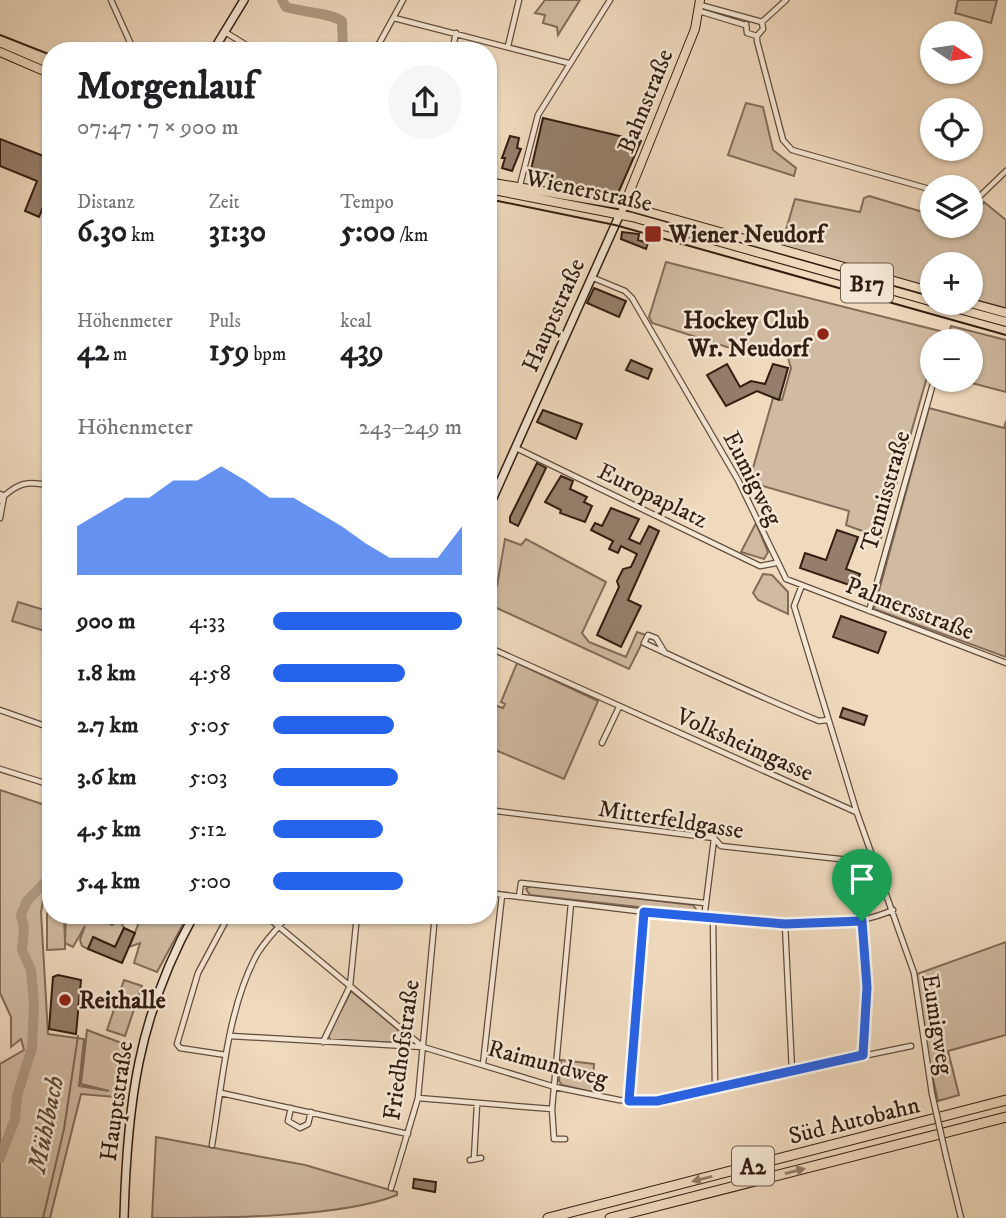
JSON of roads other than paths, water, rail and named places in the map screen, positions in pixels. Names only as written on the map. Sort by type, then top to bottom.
[{"type":"highway","name":"Süd Autobahn","points":[[548,1218],[1006,1100]]},
{"type":"highway","name":"Süd Autobahn","points":[[610,1218],[1006,1117]]},
{"type":"main road","name":"Bahnstraße","points":[[622,209],[700,5]]},
{"type":"main road","points":[[0,52],[42,70]]},
{"type":"main road","name":"Wienerstraße","points":[[497,183],[520,185],[622,209],[802,261]]},
{"type":"main road","name":"Wienerstraße","points":[[497,190],[622,209]]},
{"type":"main road","name":"B17","points":[[802,261],[920,289]]},
{"type":"main road","name":"B17","points":[[802,261],[920,297]]},
{"type":"main road","points":[[983,307],[1006,313]]},
{"type":"main road","name":"B17","points":[[981,315],[1006,322]]},
{"type":"street","points":[[111,0],[130,42]]},
{"type":"street","points":[[219,42],[244,0]]},
{"type":"street","points":[[380,42],[403,0]]},
{"type":"street","points":[[508,47],[519,0]]},
{"type":"street","points":[[520,185],[538,115],[568,63],[610,0]]},
{"type":"street","points":[[757,36],[762,32],[762,22],[786,0]]},
{"type":"street","points":[[700,5],[749,20]]},
{"type":"street","points":[[700,5],[745,25]]},
{"type":"street","points":[[394,18],[489,42]]},
{"type":"street","points":[[745,25],[755,18],[762,22]]},
{"type":"street","points":[[745,25],[747,33],[757,36]]},
{"type":"street","points":[[225,32],[241,42]]},
{"type":"street","points":[[454,42],[456,33]]},
{"type":"street","points":[[757,36],[783,140],[792,150],[920,186]]},
{"type":"street","points":[[497,44],[568,63]]},
{"type":"street","points":[[983,193],[1006,171]]},
{"type":"street","name":"Hauptstraße","points":[[497,489],[622,209]]},
{"type":"street","name":"Eumigweg","points":[[591,276],[625,291],[632,298],[738,480],[776,563],[786,579],[802,585],[794,606],[857,813],[914,973],[932,1094],[961,1218]]},
{"type":"street","name":"Tennisstraße","points":[[869,611],[931,392]]},
{"type":"street","name":"Europaplatz","points":[[516,448],[760,566],[776,563]]},
{"type":"street","points":[[0,518],[2,497],[18,484],[31,481],[42,484]]},
{"type":"street","name":"Palmersstraße","points":[[802,585],[1006,663]]},
{"type":"street","points":[[666,653],[656,638],[648,635],[644,643],[666,653],[819,721],[827,720]]},
{"type":"street","name":"Volksheimgasse","points":[[497,651],[857,813]]},
{"type":"street","points":[[602,744],[619,707]]},
{"type":"street","points":[[0,710],[42,725]]},
{"type":"street","points":[[0,769],[42,782]]},
{"type":"street","name":"Mitterfeldgasse","points":[[497,811],[714,838],[721,846],[849,860],[860,921]]},
{"type":"street","points":[[704,919],[714,838]]},
{"type":"street","points":[[519,897],[521,883],[705,903]]},
{"type":"street","points":[[497,894],[704,919],[713,917],[785,924],[860,921],[893,910]]},
{"type":"street","points":[[483,1064],[502,895]]},
{"type":"street","points":[[565,1139],[554,1139],[552,1109],[572,903]]},
{"type":"street","points":[[629,1101],[644,912]]},
{"type":"street","points":[[713,917],[715,1086]]},
{"type":"street","points":[[860,921],[867,987],[863,1055]]},
{"type":"street","name":"Hauptstraße","points":[[124,1218],[129,1121],[137,1063],[162,979],[190,924]]},
{"type":"street","points":[[224,924],[198,973],[177,1044],[180,1048],[226,1055]]},
{"type":"street","points":[[275,924],[423,1047]]},
{"type":"street","points":[[212,1145],[226,1055],[255,957],[282,924]]},
{"type":"street","points":[[323,1042],[350,986],[356,924]]},
{"type":"street","name":"Friedhofstraße","points":[[391,1188],[418,1098],[434,924]]},
{"type":"street","points":[[785,924],[792,1071]]},
{"type":"street","points":[[231,1036],[423,1047]]},
{"type":"street","name":"Raimundweg","points":[[423,1047],[555,1087],[629,1101],[657,1101],[715,1086],[911,1046]]},
{"type":"street","points":[[220,1093],[408,1134]]},
{"type":"street","points":[[418,1098],[552,1109]]},
{"type":"street","points":[[477,1104],[472,1159],[481,1158]]},
{"type":"street","points":[[291,1108],[288,1121],[300,1128],[308,1124],[311,1112]]},
{"type":"waterway","points":[[282,0],[286,7],[342,21],[343,42]]},
{"type":"waterway","points":[[0,1158],[15,1119],[17,1096],[32,1048],[34,1004],[31,970],[22,950],[24,928],[21,915],[27,901],[42,885]]},
{"type":"waterway","name":"Mühlbach","points":[[43,1218],[64,1129],[78,1036]]},
{"type":"tram line","points":[[0,35],[42,51]]},
{"type":"tram line","points":[[497,201],[615,225],[1006,335]]},
{"type":"place","name":"Wiener Neudorf","points":[[653,234]]},
{"type":"place","name":"Hockey Club Wr. Neudorf","points":[[823,334]]},
{"type":"place","name":"Reithalle","points":[[65,1000]]}]
